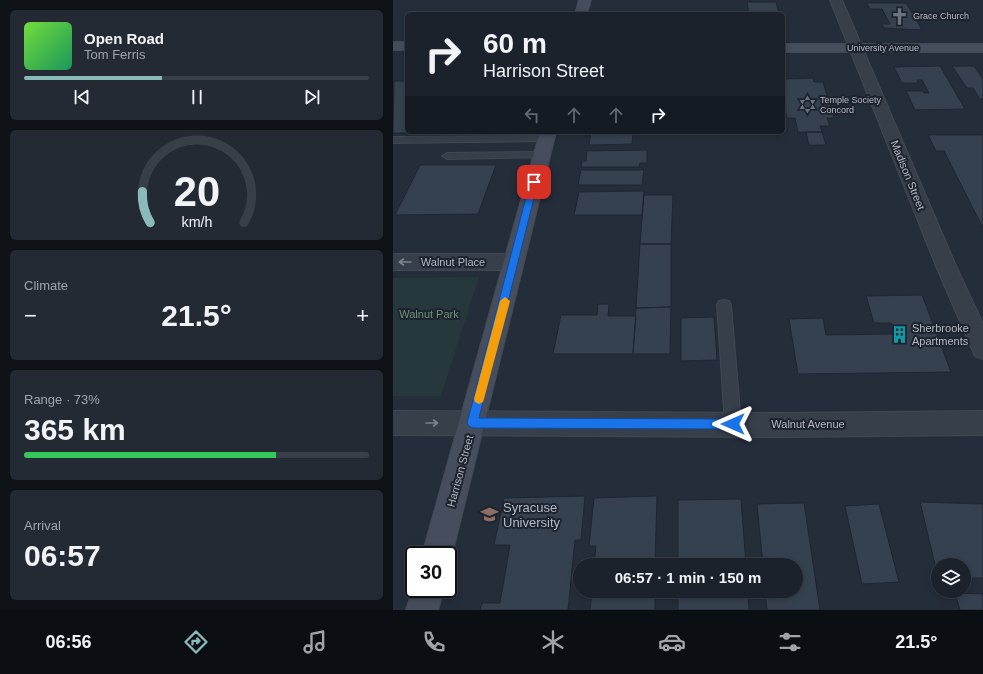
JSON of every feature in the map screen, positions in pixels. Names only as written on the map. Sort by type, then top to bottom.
[{"type":"street","points":[[582,12],[585,0]]},
{"type":"street","name":"Madison Street","points":[[836,0],[946,266],[983,349]]},
{"type":"street","points":[[393,46],[405,46]]},
{"type":"street","name":"University Avenue","points":[[785,48],[983,48]]},
{"type":"street","name":"Harrison Street","points":[[439,546],[473,423],[545,142]]},
{"type":"street","name":"Walnut Place","points":[[393,262],[514,262]]},
{"type":"street","name":"Walnut Avenue","points":[[393,423],[983,423]]},
{"type":"street","points":[[422,610],[425,598]]},
{"type":"lane","points":[[393,140],[545,142]]},
{"type":"lane","points":[[447,156],[545,142]]},
{"type":"lane","points":[[724,305],[733,424]]},
{"type":"green space","name":"Walnut Park","points":[[479,277],[441,396],[393,396],[393,278]]},
{"type":"building","points":[[747,2],[776,2],[778,12],[749,12]]},
{"type":"building","name":"Grace Church","points":[[867,3],[906,3],[922,30],[884,28],[882,24],[890,24],[882,9],[870,9]]},
{"type":"building","points":[[940,66],[965,109],[915,110],[906,91],[923,91],[924,93],[929,93],[922,80],[917,80],[918,83],[902,83],[894,67]]},
{"type":"building","points":[[952,66],[974,66],[983,79],[983,99],[980,99],[973,88],[967,88]]},
{"type":"building","name":"Temple Society Concord","points":[[813,78],[814,82],[823,82],[834,118],[827,118],[830,126],[820,126],[822,132],[798,132],[795,118],[787,118],[785,108],[785,79]]},
{"type":"building","points":[[394,81],[405,81],[405,133],[393,133]]},
{"type":"building","points":[[806,132],[822,132],[826,145],[809,145]]},
{"type":"building","points":[[591,134],[633,134],[632,144],[589,145]]},
{"type":"building","points":[[928,135],[983,135],[983,228],[944,151],[936,151]]},
{"type":"building","points":[[647,150],[647,163],[640,163],[639,167],[581,167],[582,161],[586,161],[587,151]]},
{"type":"building","points":[[420,165],[496,165],[478,214],[395,215]]},
{"type":"building","points":[[581,170],[644,170],[642,185],[578,185]]},
{"type":"building","points":[[644,191],[642,215],[574,215],[579,192]]},
{"type":"building","points":[[644,195],[673,195],[671,244],[640,244]]},
{"type":"building","points":[[640,244],[671,244],[671,307],[636,308]]},
{"type":"building","name":"Sherbrooke Apartments","points":[[922,295],[951,372],[798,374],[789,319],[823,318],[826,335],[894,334],[891,323],[874,323],[866,296]]},
{"type":"building","points":[[598,304],[609,304],[608,316],[636,316],[633,354],[553,354],[561,315],[597,315]]},
{"type":"building","points":[[671,307],[670,354],[633,354],[636,308]]},
{"type":"building","points":[[714,317],[717,360],[681,361],[681,318]]},
{"type":"building","points":[[585,496],[581,540],[575,540],[568,610],[480,610],[482,603],[500,603],[510,545],[494,545],[504,498]]},
{"type":"building","points":[[657,496],[655,558],[595,558],[596,546],[589,546],[594,498]]},
{"type":"building","points":[[741,499],[745,558],[678,558],[678,500]]},
{"type":"building","points":[[920,502],[983,504],[983,578],[971,578],[971,558],[933,558]]},
{"type":"building","points":[[804,503],[820,610],[767,610],[766,598],[803,598],[803,558],[762,558],[757,504]]},
{"type":"building","points":[[879,504],[899,582],[862,584],[845,506]]},
{"type":"building","points":[[971,594],[983,594],[983,610],[960,610],[956,598],[971,598]]},
{"type":"building","points":[[591,598],[655,598],[655,610],[590,610]]},
{"type":"building","points":[[678,598],[748,598],[749,610],[678,610]]},
{"type":"slow traffic","points":[[479,399],[505,301]]},
{"type":"place","name":"Grace Church","points":[[900,16]]},
{"type":"place","name":"Temple Society Concord","points":[[807,105]]},
{"type":"place","name":"Sherbrooke Apartments","points":[[899,334]]},
{"type":"place","name":"Syracuse University","points":[[490,514]]},
{"type":"route","points":[[534,182],[473,423],[733,424]]}]
